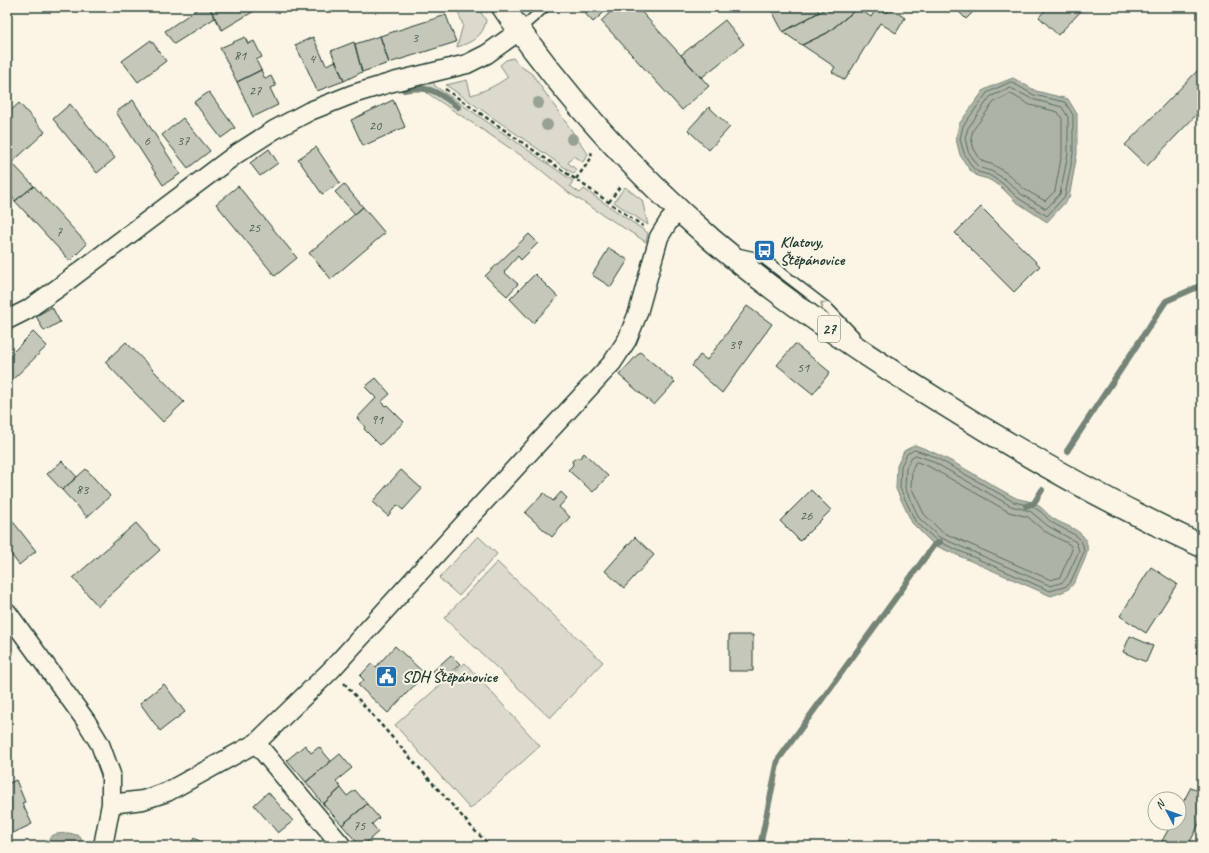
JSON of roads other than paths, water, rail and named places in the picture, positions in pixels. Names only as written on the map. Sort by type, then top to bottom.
[{"type":"main road","name":"27","points":[[503,7],[519,31],[553,75],[590,120],[632,164],[679,210],[727,251],[792,302],[879,363],[1044,465],[1151,522],[1202,546]]},
{"type":"street","points":[[7,320],[27,310],[58,288],[235,155],[274,130],[310,111],[353,94],[393,82],[435,73],[477,59],[519,31]]},
{"type":"street","points":[[111,804],[143,800],[167,792],[256,743],[332,669],[612,363],[627,340],[638,314],[659,236],[669,221],[679,210]]},
{"type":"street","points":[[7,612],[75,705],[100,744],[111,774],[111,804],[103,846]]},
{"type":"street","points":[[256,743],[342,846]]},
{"type":"lane","points":[[519,31],[545,7]]},
{"type":"water","points":[[1013,78],[1036,91],[1068,99],[1077,114],[1077,154],[1069,198],[1047,222],[1015,201],[1000,186],[988,179],[977,176],[969,169],[960,155],[956,139],[959,124],[984,90]]},
{"type":"water","points":[[915,445],[953,462],[1014,497],[1035,503],[1054,519],[1080,533],[1086,540],[1087,553],[1084,562],[1070,588],[1051,596],[934,545],[912,523],[896,489],[897,466],[904,451]]},
{"type":"water","points":[[69,833],[80,836],[83,846],[48,846],[48,841],[52,836]]},
{"type":"waterway","points":[[404,90],[428,89],[434,91],[458,107]]},
{"type":"waterway","points":[[1067,451],[1166,301],[1202,285]]},
{"type":"waterway","points":[[1026,506],[1034,503],[1042,490]]},
{"type":"waterway","points":[[760,846],[778,760],[934,545],[940,542]]},
{"type":"place","name":"Klatovy, Štěpánovice","points":[[765,251]]},
{"type":"place","name":"SDH Štěpánovice","points":[[386,677]]}]
